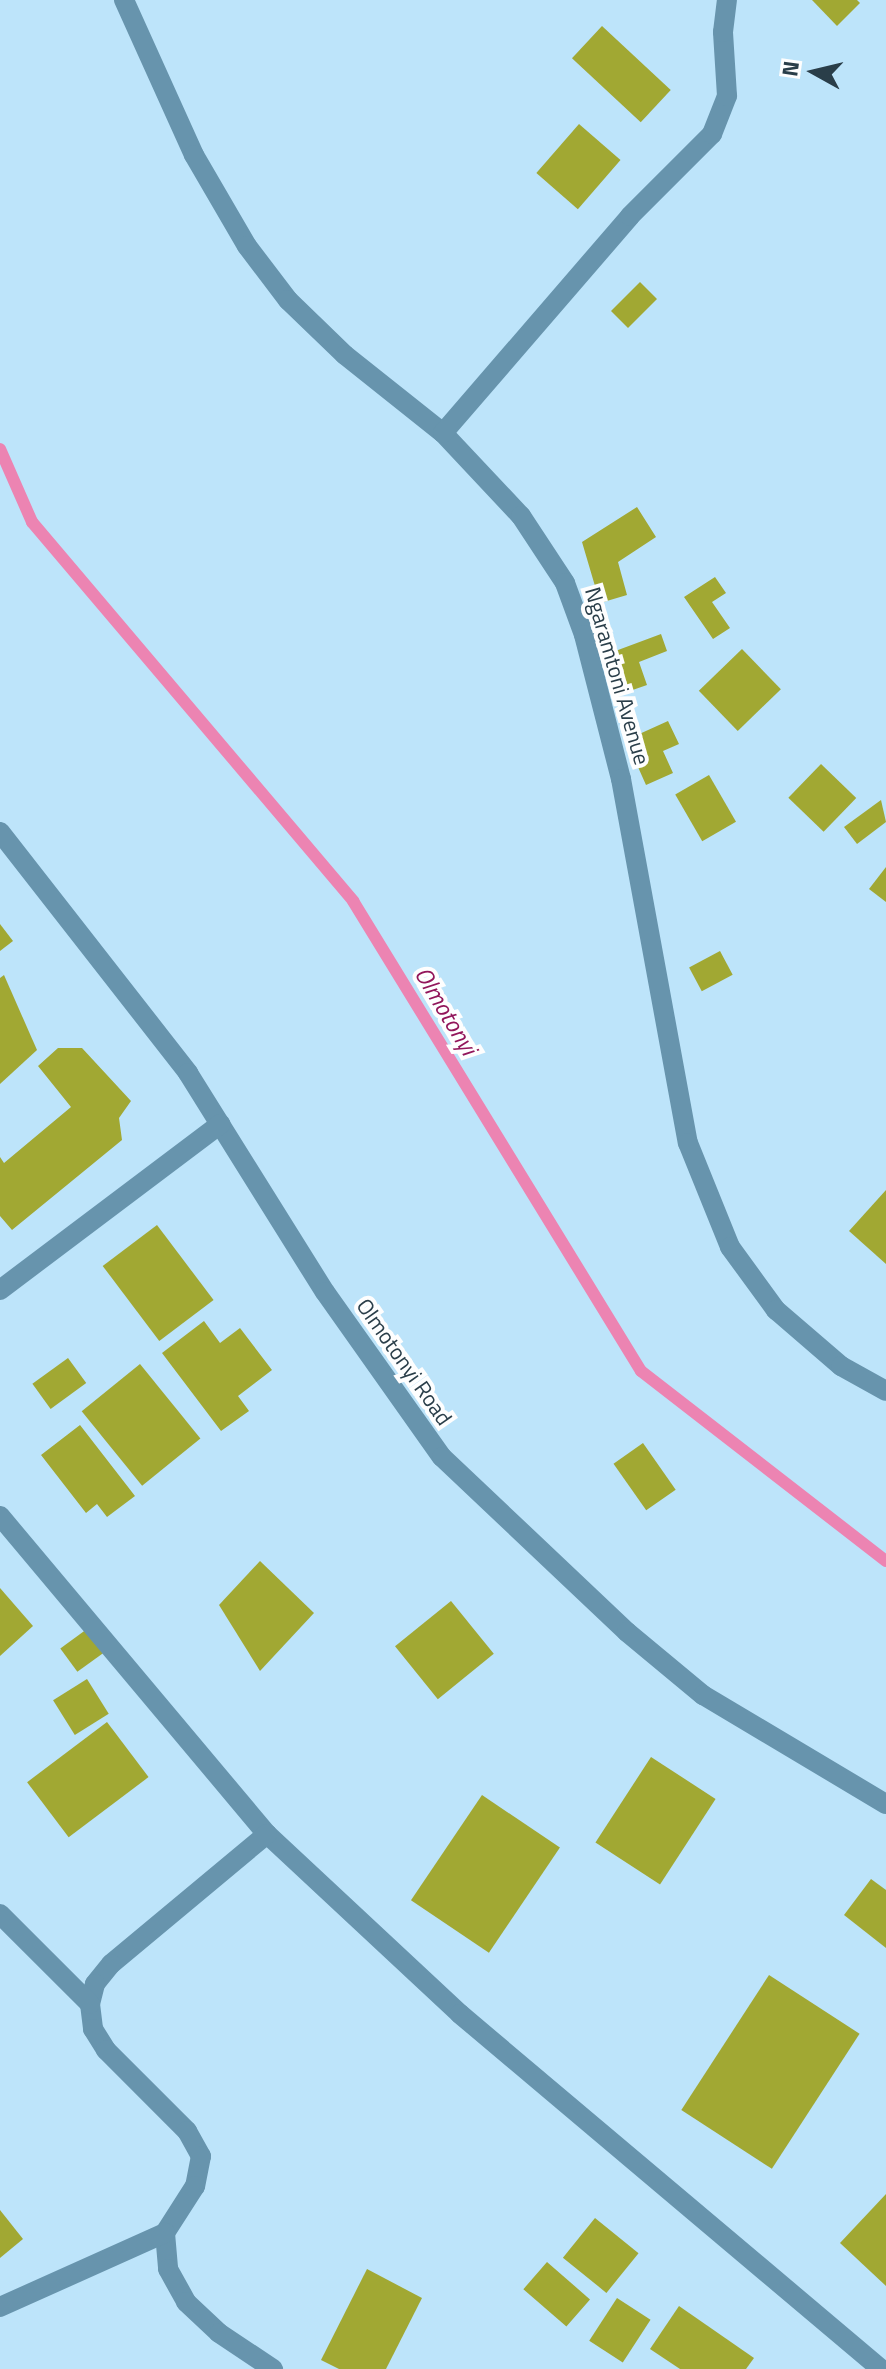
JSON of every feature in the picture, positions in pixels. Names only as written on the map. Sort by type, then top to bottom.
[{"type":"street","name":"Ngaramtoni Avenue","points":[[124,0],[194,155],[247,246],[288,300],[334,344],[443,433],[521,516],[565,583],[584,635],[621,779],[688,1143],[730,1247],[776,1310],[841,1366],[886,1391]]},
{"type":"street","points":[[443,433],[588,262],[712,134],[727,96],[723,32],[727,0]]},
{"type":"street","name":"Olmotonyi Road","points":[[0,832],[188,1073],[325,1292],[442,1457],[627,1632],[703,1695],[886,1804]]},
{"type":"street","points":[[0,1290],[220,1124]]},
{"type":"street","points":[[0,1516],[267,1834],[460,2014],[881,2369]]},
{"type":"street","points":[[0,2307],[165,2233],[195,2186],[201,2156],[187,2131],[106,2050],[93,2029],[90,2004],[95,1984],[111,1964],[267,1834]]},
{"type":"street","points":[[0,1914],[90,2004]]},
{"type":"street","points":[[165,2233],[168,2269],[186,2302],[219,2333],[273,2369]]},
{"type":"building","points":[[812,0],[857,0],[860,3],[837,26]]},
{"type":"building","points":[[602,26],[671,90],[641,122],[572,58]]},
{"type":"building","points":[[579,124],[621,160],[578,209],[536,173]]},
{"type":"building","points":[[640,282],[657,299],[628,328],[611,311]]},
{"type":"building","points":[[637,507],[656,537],[618,562],[627,595],[600,603],[582,542]]},
{"type":"building","points":[[715,577],[726,593],[712,602],[730,628],[713,639],[684,597]]},
{"type":"building","points":[[661,634],[667,651],[639,662],[647,685],[624,693],[610,653]]},
{"type":"building","points":[[742,649],[781,689],[738,731],[699,691]]},
{"type":"building","points":[[668,721],[679,744],[663,751],[673,773],[646,785],[626,740]]},
{"type":"building","points":[[821,764],[856,798],[824,832],[788,798]]},
{"type":"building","points":[[709,775],[736,822],[702,841],[675,794]]},
{"type":"building","points":[[881,800],[886,822],[857,844],[844,827]]},
{"type":"building","points":[[886,867],[886,902],[869,889]]},
{"type":"building","points":[[0,924],[13,941],[0,951]]},
{"type":"building","points":[[720,951],[733,975],[702,991],[689,967]]},
{"type":"building","points":[[4,975],[37,1050],[0,1084],[0,978]]},
{"type":"building","points":[[58,1048],[82,1048],[131,1101],[119,1118],[122,1140],[12,1230],[0,1216],[0,1157],[4,1163],[71,1107],[38,1066]]},
{"type":"building","points":[[886,1190],[886,1264],[849,1231]]},
{"type":"building","points":[[157,1225],[214,1300],[159,1341],[103,1266]]},
{"type":"building","points":[[204,1321],[220,1343],[240,1328],[272,1370],[238,1396],[249,1411],[221,1431],[162,1353]]},
{"type":"building","points":[[68,1358],[86,1383],[51,1409],[32,1384]]},
{"type":"building","points":[[140,1364],[200,1439],[142,1486],[82,1411]]},
{"type":"building","points":[[80,1425],[135,1496],[107,1517],[97,1504],[86,1513],[41,1455]]},
{"type":"building","points":[[643,1443],[676,1490],[646,1510],[614,1464]]},
{"type":"building","points":[[260,1561],[314,1613],[260,1671],[219,1605]]},
{"type":"building","points":[[0,1588],[33,1626],[0,1656]]},
{"type":"building","points":[[451,1601],[494,1654],[438,1699],[395,1646]]},
{"type":"building","points":[[87,1629],[104,1652],[77,1672],[60,1648]]},
{"type":"building","points":[[87,1679],[109,1714],[75,1735],[53,1700]]},
{"type":"building","points":[[107,1722],[149,1777],[69,1837],[27,1782]]},
{"type":"building","points":[[651,1757],[716,1799],[660,1884],[595,1843]]},
{"type":"building","points":[[482,1795],[560,1848],[489,1953],[411,1900]]},
{"type":"building","points":[[871,1879],[886,1890],[886,1948],[844,1915]]},
{"type":"building","points":[[769,1975],[860,2034],[772,2169],[681,2110]]},
{"type":"building","points":[[886,2194],[886,2286],[840,2243]]},
{"type":"building","points":[[0,2210],[23,2239],[0,2258]]},
{"type":"building","points":[[595,2218],[639,2253],[606,2293],[563,2258]]},
{"type":"building","points":[[547,2262],[590,2299],[566,2327],[523,2289]]},
{"type":"building","points":[[367,2269],[422,2298],[386,2369],[339,2369],[321,2360]]},
{"type":"building","points":[[617,2298],[651,2320],[623,2363],[589,2341]]},
{"type":"building","points":[[679,2306],[754,2358],[746,2369],[680,2369],[650,2349]]},
{"type":"waterway","name":"Olmotonyi","points":[[0,449],[32,522],[353,901],[641,1371],[886,1561]]}]
